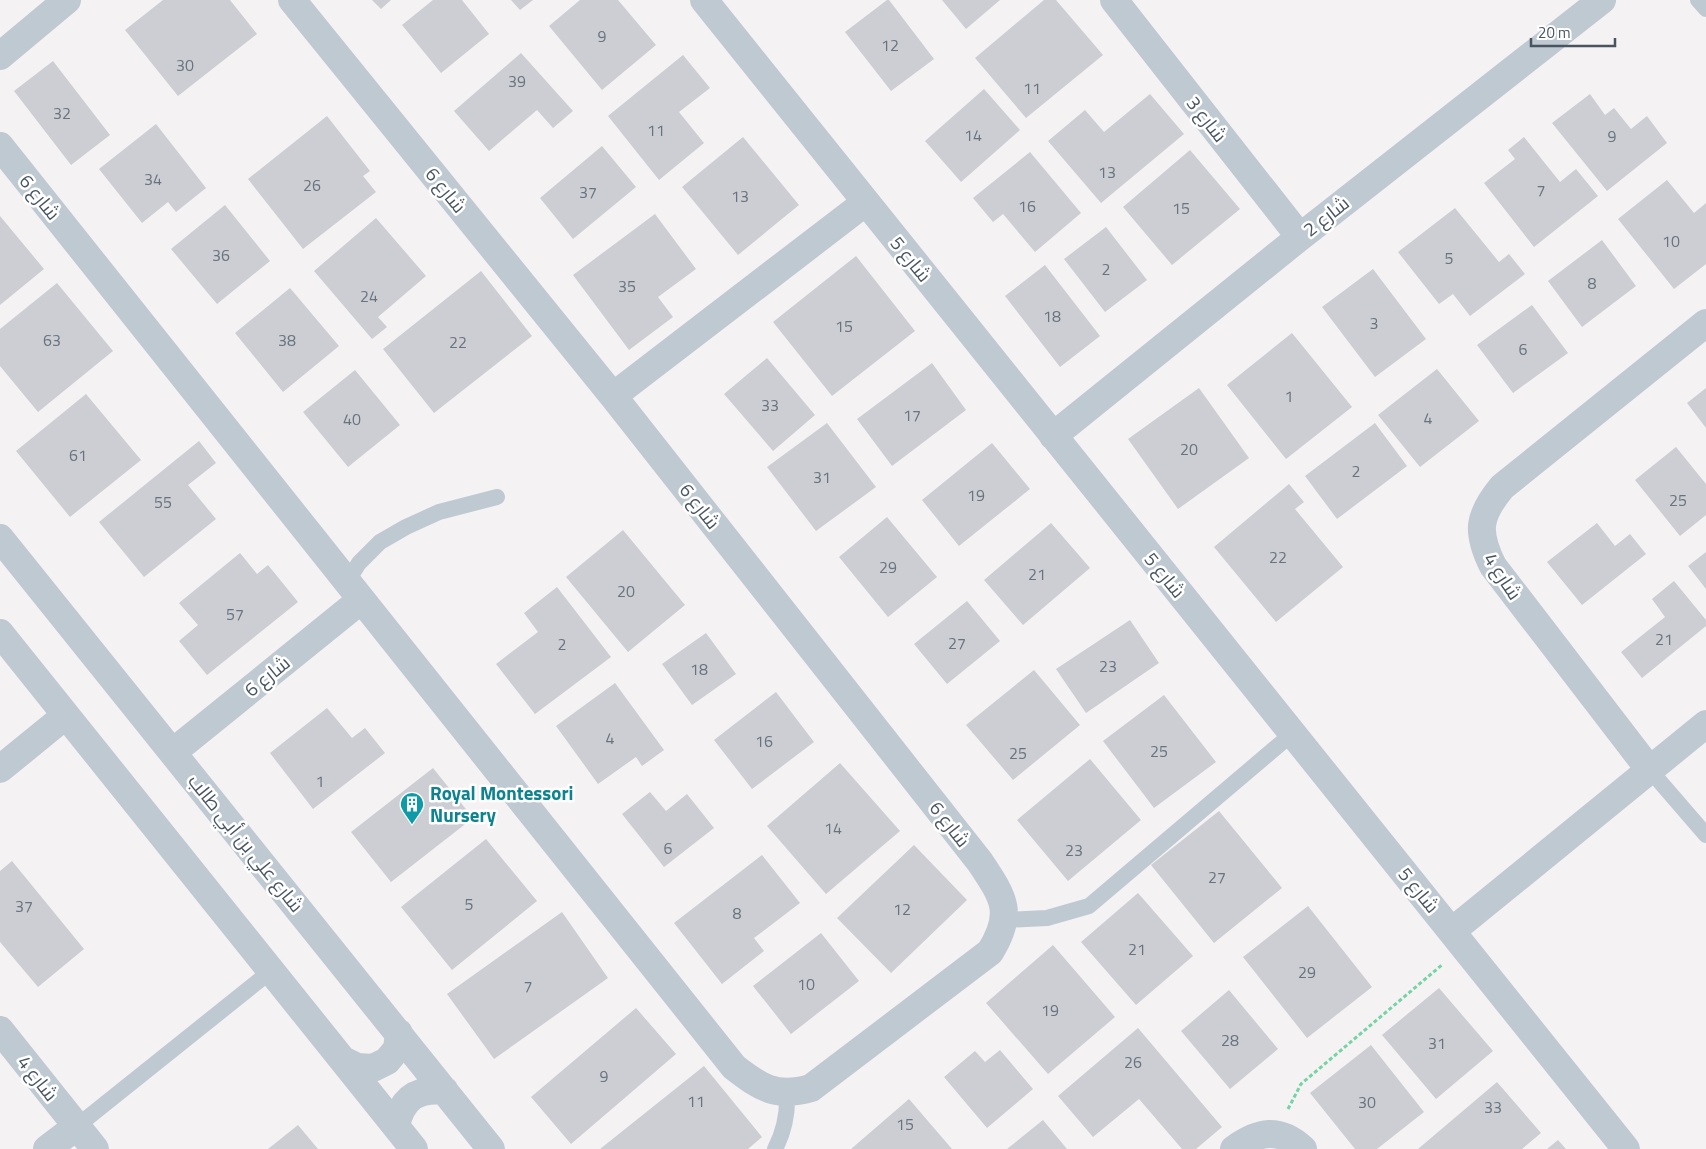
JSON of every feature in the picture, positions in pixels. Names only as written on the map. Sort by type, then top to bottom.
[{"type":"street","points":[[0,56],[67,0]]},
{"type":"street","name":"شارع 6","points":[[0,146],[734,1067],[756,1084],[768,1089],[796,1092],[811,1088],[990,952],[1000,937],[1003,920],[1004,906],[1000,892],[980,862],[613,396],[292,0]]},
{"type":"street","name":"شارع 5","points":[[704,0],[1626,1149]]},
{"type":"street","name":"شارع 3","points":[[1114,0],[1300,237]]},
{"type":"street","name":"شارع 2","points":[[1053,436],[1300,237],[1602,0]]},
{"type":"street","points":[[613,396],[866,202]]},
{"type":"street","name":"شارع 4","points":[[1650,769],[1492,566],[1482,539],[1482,519],[1491,500],[1502,487],[1706,323]]},
{"type":"street","name":"شارع علي بن أبي طالب","points":[[0,538],[491,1149]]},
{"type":"street","name":"شارع 6","points":[[173,752],[354,591]]},
{"type":"street","points":[[0,634],[414,1149]]},
{"type":"street","points":[[0,770],[65,716]]},
{"type":"street","points":[[1458,938],[1650,769],[1706,724]]},
{"type":"street","name":"شارع 4","points":[[0,1030],[95,1149]]},
{"type":"street","points":[[343,1060],[357,1067],[373,1068],[387,1061],[397,1049],[399,1033]]},
{"type":"street","points":[[396,1126],[399,1113],[406,1101],[418,1094],[431,1090],[444,1091]]},
{"type":"street","points":[[47,1149],[76,1126]]},
{"type":"street","points":[[1234,1149],[1256,1136],[1275,1134],[1286,1136],[1303,1149]]},
{"type":"lane","points":[[1698,0],[1706,9]]},
{"type":"lane","points":[[354,591],[359,563],[380,542],[406,527],[439,512],[497,496]]},
{"type":"lane","points":[[1003,920],[1047,918],[1089,906],[1293,733]]},
{"type":"lane","points":[[1650,769],[1706,835]]},
{"type":"lane","points":[[76,1126],[271,971]]},
{"type":"lane","points":[[775,1149],[786,1122],[787,1092]]},
{"type":"path","points":[[1275,1134],[1301,1084],[1458,938]]},
{"type":"building","points":[[163,0],[230,0],[257,34],[178,96],[125,30]]},
{"type":"building","points":[[372,0],[391,0],[381,9]]},
{"type":"building","points":[[433,0],[462,0],[489,34],[441,73],[402,25]]},
{"type":"building","points":[[511,0],[533,0],[520,10]]},
{"type":"building","points":[[580,0],[618,0],[656,45],[602,90],[549,26]]},
{"type":"building","points":[[889,0],[934,59],[891,91],[845,32]]},
{"type":"building","points":[[942,0],[1000,0],[966,29]]},
{"type":"building","points":[[1044,0],[1056,0],[1103,55],[1026,118],[975,58]]},
{"type":"building","points":[[521,53],[573,111],[553,128],[537,110],[489,151],[454,111]]},
{"type":"building","points":[[683,55],[710,88],[679,112],[704,143],[659,180],[608,116]]},
{"type":"building","points":[[53,61],[110,135],[71,165],[14,91]]},
{"type":"building","points":[[984,89],[1020,130],[961,182],[925,141]]},
{"type":"building","points":[[1150,94],[1184,134],[1101,203],[1048,141],[1085,110],[1104,132]]},
{"type":"building","points":[[1590,94],[1605,115],[1614,108],[1631,129],[1647,116],[1667,143],[1607,191],[1552,123]]},
{"type":"building","points":[[327,116],[370,171],[363,176],[376,192],[303,249],[248,179]]},
{"type":"building","points":[[156,124],[206,188],[176,212],[168,202],[142,223],[99,169]]},
{"type":"building","points":[[743,137],[799,205],[738,255],[682,187]]},
{"type":"building","points":[[1524,137],[1560,182],[1576,169],[1598,196],[1534,247],[1484,183],[1515,159],[1508,150]]},
{"type":"building","points":[[602,146],[636,187],[573,239],[540,198]]},
{"type":"building","points":[[1190,150],[1240,209],[1172,265],[1123,207]]},
{"type":"building","points":[[1030,152],[1081,213],[1035,252],[1003,214],[993,222],[973,198]]},
{"type":"building","points":[[1667,180],[1694,213],[1706,203],[1706,264],[1674,289],[1618,219]]},
{"type":"building","points":[[225,205],[270,261],[217,304],[171,249]]},
{"type":"building","points":[[1455,208],[1499,262],[1509,254],[1525,274],[1470,316],[1453,294],[1439,304],[1398,252]]},
{"type":"building","points":[[655,214],[696,269],[658,297],[673,317],[629,350],[573,275]]},
{"type":"building","points":[[0,216],[44,269],[0,305]]},
{"type":"building","points":[[376,218],[426,276],[378,317],[387,327],[372,339],[314,271]]},
{"type":"building","points":[[1106,227],[1147,280],[1105,312],[1064,259]]},
{"type":"building","points":[[1602,240],[1636,286],[1582,327],[1548,281]]},
{"type":"building","points":[[856,256],[915,331],[832,396],[773,322]]},
{"type":"building","points":[[1045,265],[1100,336],[1060,367],[1005,296]]},
{"type":"building","points":[[1373,269],[1426,339],[1375,377],[1322,307]]},
{"type":"building","points":[[481,271],[532,336],[434,413],[383,349]]},
{"type":"building","points":[[57,283],[113,351],[38,412],[0,366],[0,329]]},
{"type":"building","points":[[290,288],[339,346],[283,392],[235,333]]},
{"type":"building","points":[[1532,305],[1568,353],[1513,393],[1477,345]]},
{"type":"building","points":[[1292,333],[1352,407],[1286,459],[1227,385]]},
{"type":"building","points":[[767,358],[815,415],[773,451],[724,394]]},
{"type":"building","points":[[932,363],[966,410],[892,466],[857,419]]},
{"type":"building","points":[[1437,369],[1479,421],[1420,467],[1378,415]]},
{"type":"building","points":[[355,370],[400,425],[348,467],[303,412]]},
{"type":"building","points":[[1199,388],[1249,458],[1178,509],[1128,439]]},
{"type":"building","points":[[1706,388],[1706,428],[1687,403]]},
{"type":"building","points":[[86,394],[141,460],[70,517],[16,451]]},
{"type":"building","points":[[827,423],[876,487],[816,531],[767,467]]},
{"type":"building","points":[[1375,423],[1407,466],[1337,519],[1305,476]]},
{"type":"building","points":[[199,441],[216,463],[188,485],[216,519],[144,577],[99,522]]},
{"type":"building","points":[[992,443],[1030,489],[959,546],[922,500]]},
{"type":"building","points":[[1676,447],[1706,484],[1706,515],[1680,536],[1635,480]]},
{"type":"building","points":[[1289,484],[1304,502],[1295,509],[1343,567],[1276,622],[1214,547]]},
{"type":"building","points":[[887,517],[937,577],[888,617],[839,557]]},
{"type":"building","points":[[1051,523],[1090,568],[1023,625],[984,580]]},
{"type":"building","points":[[1597,523],[1615,546],[1630,534],[1646,554],[1582,605],[1547,562]]},
{"type":"building","points":[[623,530],[685,605],[628,652],[566,577]]},
{"type":"building","points":[[1706,552],[1706,589],[1688,566]]},
{"type":"building","points":[[240,553],[257,574],[268,565],[298,602],[207,675],[179,641],[198,625],[179,603]]},
{"type":"building","points":[[1674,581],[1706,620],[1706,626],[1642,678],[1621,652],[1665,617],[1652,599]]},
{"type":"building","points":[[557,587],[611,657],[535,714],[496,664],[538,632],[524,613]]},
{"type":"building","points":[[967,601],[1000,641],[947,684],[914,644]]},
{"type":"building","points":[[1130,620],[1159,663],[1086,713],[1056,669]]},
{"type":"building","points":[[706,633],[736,674],[692,705],[662,664]]},
{"type":"building","points":[[1034,670],[1080,725],[1013,780],[966,725]]},
{"type":"building","points":[[615,683],[664,750],[642,766],[636,757],[598,784],[556,726]]},
{"type":"building","points":[[776,692],[814,742],[752,789],[714,740]]},
{"type":"building","points":[[1164,695],[1216,762],[1154,808],[1103,741]]},
{"type":"building","points":[[327,708],[352,738],[365,728],[385,753],[313,809],[270,753]]},
{"type":"building","points":[[1090,759],[1141,820],[1068,881],[1017,820]]},
{"type":"building","points":[[840,763],[900,831],[826,894],[767,826]]},
{"type":"building","name":"Royal Montessori Nursery","points":[[433,768],[473,818],[391,882],[351,832]]},
{"type":"building","points":[[650,792],[666,811],[687,794],[714,828],[664,867],[622,814]]},
{"type":"building","points":[[1219,811],[1282,888],[1214,943],[1151,865]]},
{"type":"building","points":[[486,839],[537,901],[452,970],[401,907]]},
{"type":"building","points":[[914,845],[967,900],[891,973],[837,918]]},
{"type":"building","points":[[762,855],[800,903],[754,938],[764,951],[722,984],[674,923]]},
{"type":"building","points":[[12,861],[84,949],[38,987],[0,942],[0,871]]},
{"type":"building","points":[[1138,893],[1193,956],[1136,1005],[1081,942]]},
{"type":"building","points":[[1308,906],[1372,987],[1307,1038],[1243,957]]},
{"type":"building","points":[[562,912],[608,978],[494,1059],[447,994]]},
{"type":"building","points":[[821,933],[859,981],[791,1034],[753,986]]},
{"type":"building","points":[[1053,945],[1115,1017],[1048,1074],[986,1003]]},
{"type":"building","points":[[1439,988],[1493,1051],[1436,1099],[1382,1035]]},
{"type":"building","points":[[1229,990],[1278,1049],[1230,1089],[1181,1031]]},
{"type":"building","points":[[636,1008],[676,1054],[571,1144],[531,1097]]},
{"type":"building","points":[[1138,1028],[1222,1127],[1196,1149],[1182,1149],[1139,1099],[1093,1137],[1058,1096]]},
{"type":"building","points":[[1371,1045],[1424,1112],[1377,1149],[1355,1149],[1310,1093]]},
{"type":"building","points":[[1000,1050],[1033,1089],[987,1128],[944,1077],[975,1051],[985,1062]]},
{"type":"building","points":[[704,1066],[762,1137],[748,1149],[600,1149]]},
{"type":"building","points":[[1497,1082],[1541,1133],[1522,1149],[1418,1149]]},
{"type":"building","points":[[909,1099],[952,1149],[851,1149]]},
{"type":"building","points":[[1043,1120],[1067,1149],[1007,1149]]},
{"type":"building","points":[[298,1125],[318,1149],[268,1149]]},
{"type":"building","points":[[1558,1140],[1566,1149],[1547,1149]]},
{"type":"place","name":"Royal Montessori Nursery","points":[[412,825]]}]
